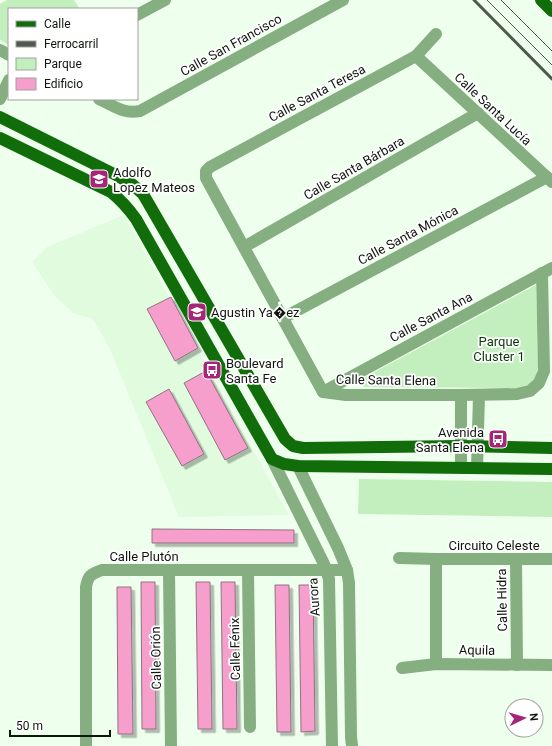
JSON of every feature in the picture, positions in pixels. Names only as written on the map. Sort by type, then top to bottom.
[{"type":"main road","points":[[541,0],[552,11]]},
{"type":"main road","points":[[0,117],[118,176],[143,194],[285,439],[293,446],[304,448],[461,446],[552,448]]},
{"type":"main road","points":[[0,138],[111,192],[121,199],[136,219],[272,459],[284,464],[298,466],[552,469]]},
{"type":"street","points":[[138,15],[165,0]]},
{"type":"street","name":"Calle San Francisco","points":[[101,100],[124,111],[140,111],[343,0]]},
{"type":"street","name":"Calle Santa Teresa","points":[[206,171],[210,167],[416,56],[436,34]]},
{"type":"street","name":"Calle Santa Lucía","points":[[416,56],[549,180]]},
{"type":"street","points":[[0,99],[8,82]]},
{"type":"street","name":"Calle Santa Bárbara","points":[[244,247],[478,113]]},
{"type":"street","name":"Calle Santa Elena","points":[[206,171],[206,178],[323,392],[346,395],[479,395],[517,394],[530,391],[539,383],[544,371],[547,271]]},
{"type":"street","name":"Calle Santa Mónica","points":[[283,318],[549,180]]},
{"type":"street","name":"Calle Santa Ana","points":[[323,392],[547,271]]},
{"type":"street","points":[[461,395],[461,467]]},
{"type":"street","points":[[477,468],[479,395]]},
{"type":"street","name":"Aurora","points":[[272,459],[329,579],[332,746]]},
{"type":"street","points":[[298,466],[321,511],[347,570],[349,583],[352,746]]},
{"type":"street","name":"Circuito Celeste","points":[[399,558],[552,560]]},
{"type":"street","name":"Circuito Celeste","points":[[436,559],[436,664]]},
{"type":"street","name":"Calle Hidra","points":[[516,559],[518,665]]},
{"type":"street","name":"Calle Plutón","points":[[86,746],[86,587],[87,579],[93,573],[102,570],[347,570]]},
{"type":"street","name":"Calle Orión","points":[[169,570],[171,746]]},
{"type":"street","name":"Calle Fénix","points":[[248,570],[250,727]]},
{"type":"street","name":"Aquila","points":[[402,668],[436,664],[552,666]]},
{"type":"shaded area","points":[[124,215],[289,515],[179,517],[110,349],[93,319],[73,313],[54,295],[32,262],[47,247]]},
{"type":"green space","points":[[7,0],[74,0],[79,8],[8,8],[8,44],[0,40],[0,4]]},
{"type":"green space","name":"Parque Cluster 1","points":[[536,285],[538,367],[535,380],[525,388],[364,387],[358,381]]},
{"type":"green space","points":[[359,479],[552,482],[552,517],[358,514]]},
{"type":"building","points":[[171,297],[198,348],[175,361],[147,309]]},
{"type":"building","points":[[206,371],[248,448],[225,460],[184,383]]},
{"type":"building","points":[[169,389],[204,454],[182,466],[146,402]]},
{"type":"building","points":[[152,529],[294,530],[294,543],[152,543]]},
{"type":"building","points":[[141,582],[155,582],[156,729],[142,729]]},
{"type":"building","points":[[196,582],[210,582],[212,729],[198,729]]},
{"type":"building","points":[[221,582],[235,582],[237,729],[223,729]]},
{"type":"building","points":[[275,585],[289,585],[291,732],[277,732]]},
{"type":"building","points":[[299,585],[313,585],[315,731],[301,732]]},
{"type":"building","points":[[117,587],[131,587],[133,734],[118,734]]},
{"type":"tram line","points":[[487,0],[552,65]]},
{"type":"tram line","points":[[501,0],[552,51]]},
{"type":"railway","points":[[474,0],[552,79]]},
{"type":"place","name":"Adolfo Lopez Mateos","points":[[99,179]]},
{"type":"place","name":"Agustin Ya�ez","points":[[197,312]]},
{"type":"place","name":"Boulevard Santa Fe","points":[[212,370]]},
{"type":"place","name":"Avenida Santa Elena","points":[[498,439]]}]
